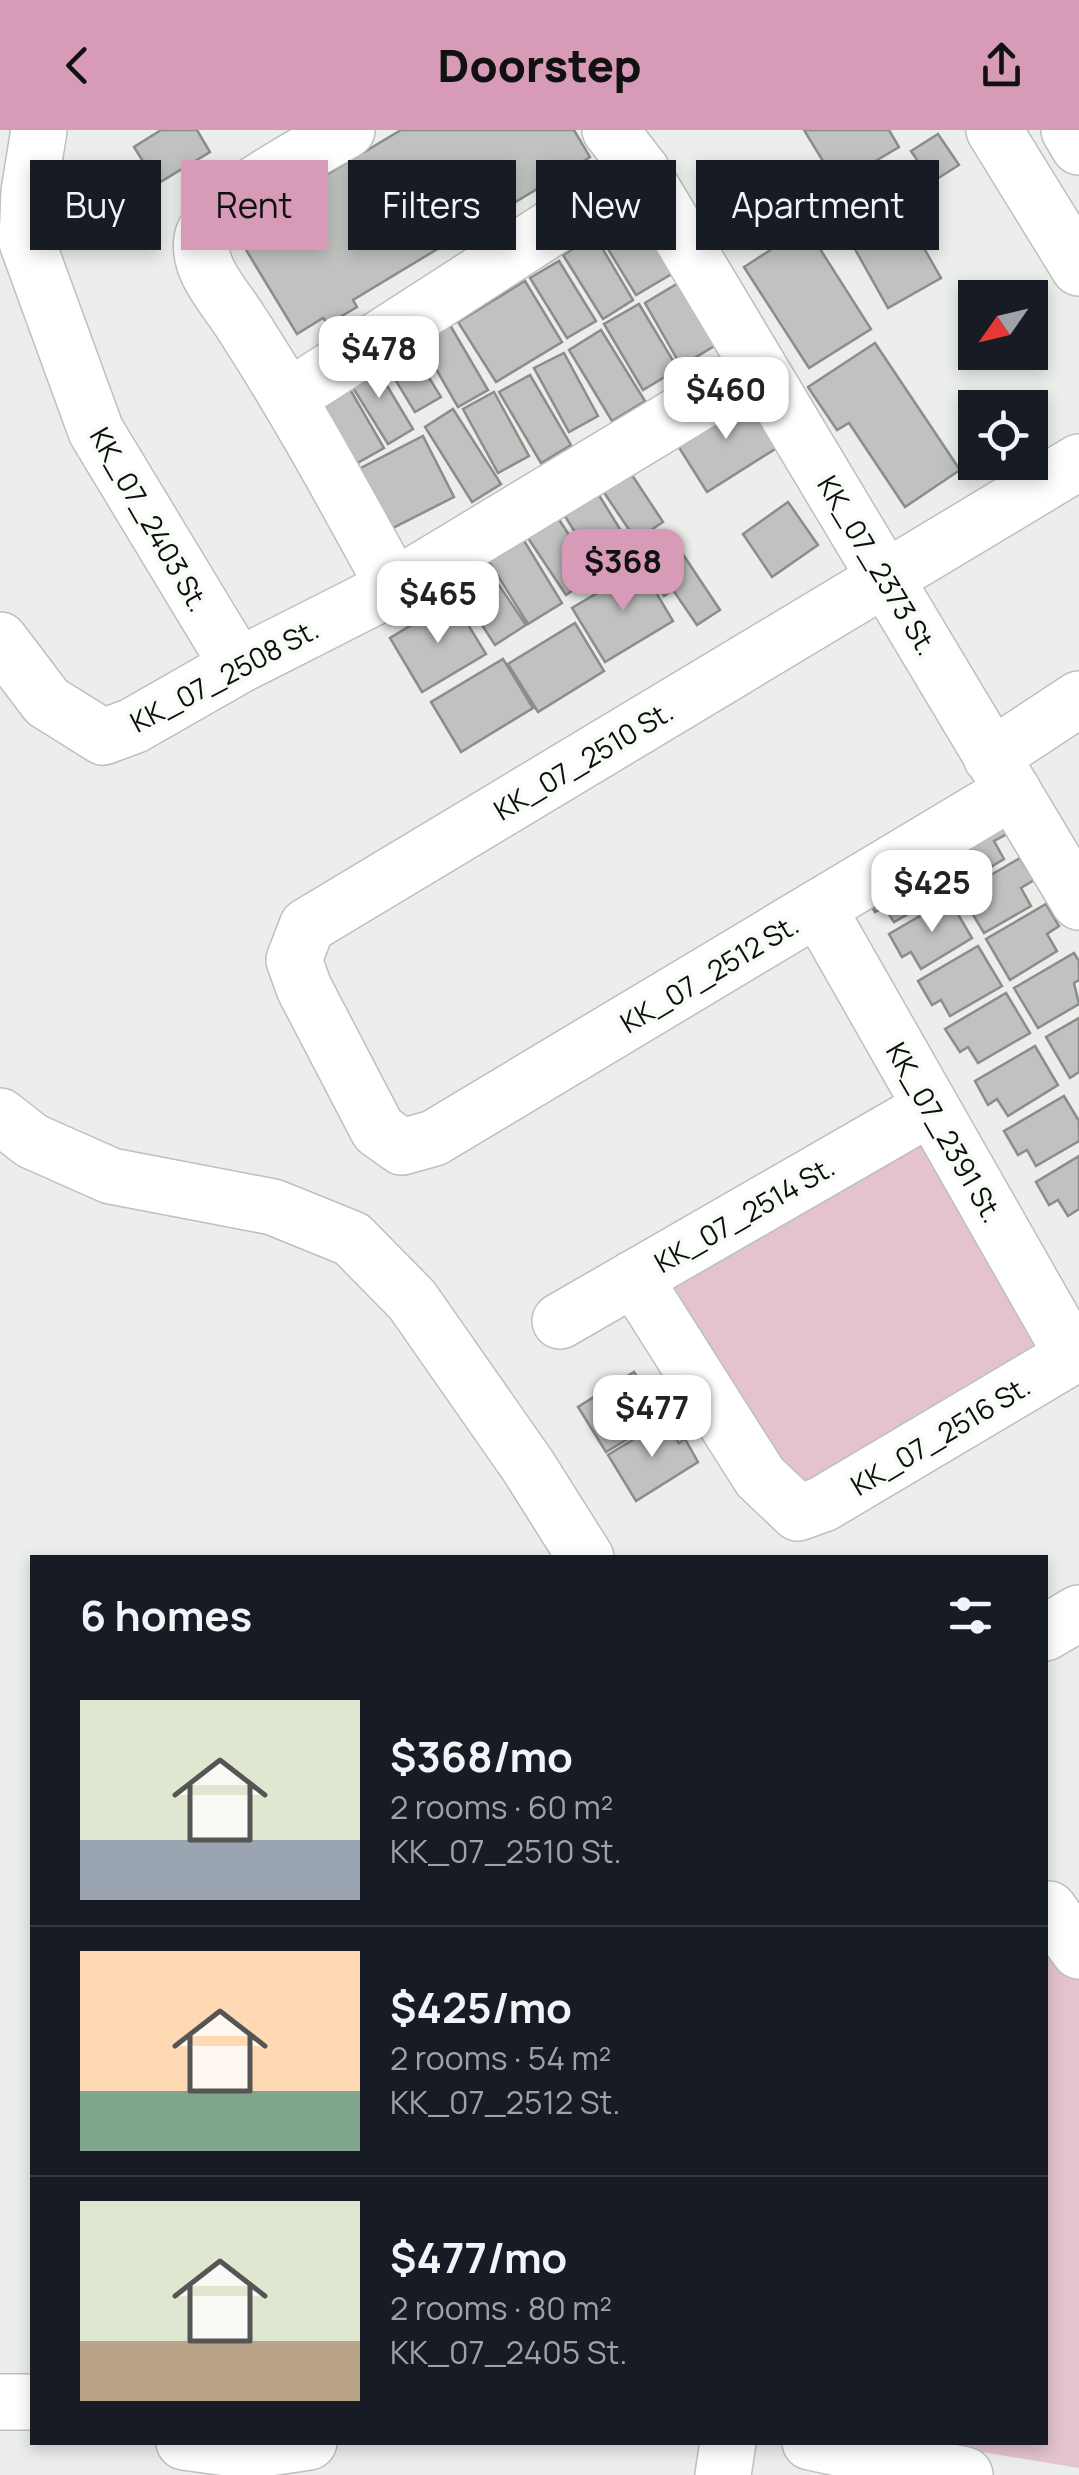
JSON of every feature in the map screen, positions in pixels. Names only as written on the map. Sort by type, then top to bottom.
[{"type":"street","points":[[347,130],[248,188],[216,216],[202,237],[204,265],[290,396],[394,586]]},
{"type":"street","points":[[994,130],[1079,268]]},
{"type":"street","points":[[1069,130],[1079,147]]},
{"type":"street","name":"KK_07_2403 St.","points":[[38,133],[27,242],[96,431],[238,666]]},
{"type":"street","points":[[290,396],[625,150]]},
{"type":"street","name":"KK_07_2373 St.","points":[[625,150],[887,577],[1079,902]]},
{"type":"street","name":"KK_07_2508 St.","points":[[0,640],[47,702],[102,736],[133,726],[238,666],[394,586],[758,367]]},
{"type":"street","name":"KK_07_2510 St.","points":[[402,1146],[378,1130],[304,988],[294,960],[307,926],[1079,462]]},
{"type":"street","name":"KK_07_2512 St.","points":[[402,1146],[434,1138],[818,908],[1002,774],[1079,699]]},
{"type":"street","name":"KK_07_2391 St.","points":[[818,908],[930,1108],[1076,1354]]},
{"type":"street","name":"KK_07_2514 St.","points":[[560,1322],[930,1108]]},
{"type":"street","points":[[0,1116],[32,1141],[111,1176],[272,1207],[352,1239],[412,1300],[528,1466],[584,1555]]},
{"type":"street","name":"KK_07_2516 St.","points":[[634,1278],[760,1476],[798,1513],[823,1504],[1076,1354]]},
{"type":"street","points":[[1048,1631],[1079,1613]]},
{"type":"street","points":[[0,2402],[30,2402]]},
{"type":"street","points":[[206,2445],[249,2451],[289,2445]]},
{"type":"street","points":[[723,2475],[728,2445]]},
{"type":"street","points":[[824,2445],[964,2475]]},
{"type":"shaded area","points":[[930,1108],[1073,1356],[798,1513],[634,1278]]},
{"type":"shaded area","points":[[1048,1904],[1079,1918],[1079,2468],[940,2445],[1048,2445]]},
{"type":"building","points":[[161,130],[197,130],[210,152],[197,160],[181,160],[181,170],[161,182],[161,160],[142,160],[134,147]]},
{"type":"building","points":[[401,130],[574,130],[590,157],[536,160],[536,190],[516,202],[516,160],[351,160]]},
{"type":"building","points":[[804,130],[889,130],[899,147],[877,160],[822,160]]},
{"type":"building","points":[[938,134],[959,165],[939,178],[939,160],[917,160],[911,151]]},
{"type":"building","points":[[348,162],[348,250],[436,250],[353,300],[357,307],[328,324],[323,318],[297,334],[246,250],[328,250],[328,174]]},
{"type":"building","points":[[571,250],[603,250],[633,300],[603,319],[563,255]]},
{"type":"building","points":[[609,250],[662,250],[675,272],[636,295]]},
{"type":"building","points":[[770,250],[821,250],[871,329],[809,368],[744,267]]},
{"type":"building","points":[[855,250],[925,250],[941,278],[888,308]]},
{"type":"building","points":[[559,261],[596,321],[567,338],[530,278]]},
{"type":"building","points":[[525,281],[562,342],[496,382],[458,322]]},
{"type":"building","points":[[680,282],[716,345],[681,366],[645,303]]},
{"type":"building","points":[[639,304],[678,369],[643,390],[604,324]]},
{"type":"building","points":[[443,313],[488,390],[458,407],[414,331]]},
{"type":"building","points":[[601,330],[645,401],[612,421],[569,350]]},
{"type":"building","points":[[875,343],[958,471],[905,507],[849,423],[837,430],[808,387]]},
{"type":"building","points":[[410,347],[441,397],[415,412],[385,363]]},
{"type":"building","points":[[564,353],[598,416],[569,432],[534,368]]},
{"type":"building","points":[[371,359],[413,429],[388,444],[345,375]]},
{"type":"building","points":[[530,375],[571,445],[541,463],[499,392]]},
{"type":"building","points":[[347,384],[384,448],[345,470],[309,407]]},
{"type":"building","points":[[494,392],[529,456],[498,473],[463,409]]},
{"type":"building","points":[[746,392],[780,446],[707,492],[673,438]]},
{"type":"building","points":[[453,409],[501,484],[472,502],[425,427]]},
{"type":"building","points":[[423,436],[454,497],[381,534],[351,473]]},
{"type":"building","points":[[630,472],[663,522],[636,540],[603,491]]},
{"type":"building","points":[[597,492],[636,555],[602,576],[563,513]]},
{"type":"building","points":[[788,502],[818,545],[772,577],[743,534]]},
{"type":"building","points":[[558,518],[595,575],[566,595],[528,538]]},
{"type":"building","points":[[523,539],[562,603],[528,624],[488,560]]},
{"type":"building","points":[[678,547],[720,610],[697,625],[673,590],[664,596],[645,568]]},
{"type":"building","points":[[482,560],[526,625],[495,645],[452,579]]},
{"type":"building","points":[[641,567],[673,621],[605,662],[572,608]]},
{"type":"building","points":[[453,600],[486,654],[422,692],[390,638]]},
{"type":"building","points":[[575,623],[604,671],[538,712],[508,664]]},
{"type":"building","points":[[503,659],[533,708],[461,752],[431,702]]},
{"type":"building","points":[[993,811],[1007,834],[994,841],[1004,859],[957,887],[933,846]]},
{"type":"building","points":[[921,853],[945,893],[894,922],[884,907],[875,912],[861,888]]},
{"type":"building","points":[[1020,858],[1034,880],[1021,888],[1031,906],[984,933],[960,893]]},
{"type":"building","points":[[949,899],[972,938],[921,969],[911,952],[902,957],[889,934]]},
{"type":"building","points":[[1046,904],[1059,926],[1047,934],[1057,951],[1010,980],[986,939]]},
{"type":"building","points":[[978,946],[1002,986],[950,1016],[941,1000],[932,1005],[918,981]]},
{"type":"building","points":[[1074,953],[1079,961],[1079,980],[1074,983],[1079,1004],[1038,1028],[1014,988]]},
{"type":"building","points":[[1006,993],[1030,1033],[978,1063],[968,1047],[960,1052],[945,1029]]},
{"type":"building","points":[[1079,1018],[1079,1072],[1070,1078],[1046,1037]]},
{"type":"building","points":[[1035,1046],[1058,1085],[1008,1116],[997,1099],[988,1105],[975,1081]]},
{"type":"building","points":[[1064,1096],[1079,1121],[1079,1141],[1036,1166],[1027,1150],[1018,1155],[1004,1131]]},
{"type":"building","points":[[1079,1156],[1079,1209],[1068,1216],[1058,1200],[1049,1205],[1036,1182]]},
{"type":"building","points":[[634,1372],[649,1395],[654,1391],[669,1414],[606,1452],[578,1407]]},
{"type":"building","points":[[664,1421],[679,1443],[685,1439],[698,1462],[636,1501],[608,1455]]}]
